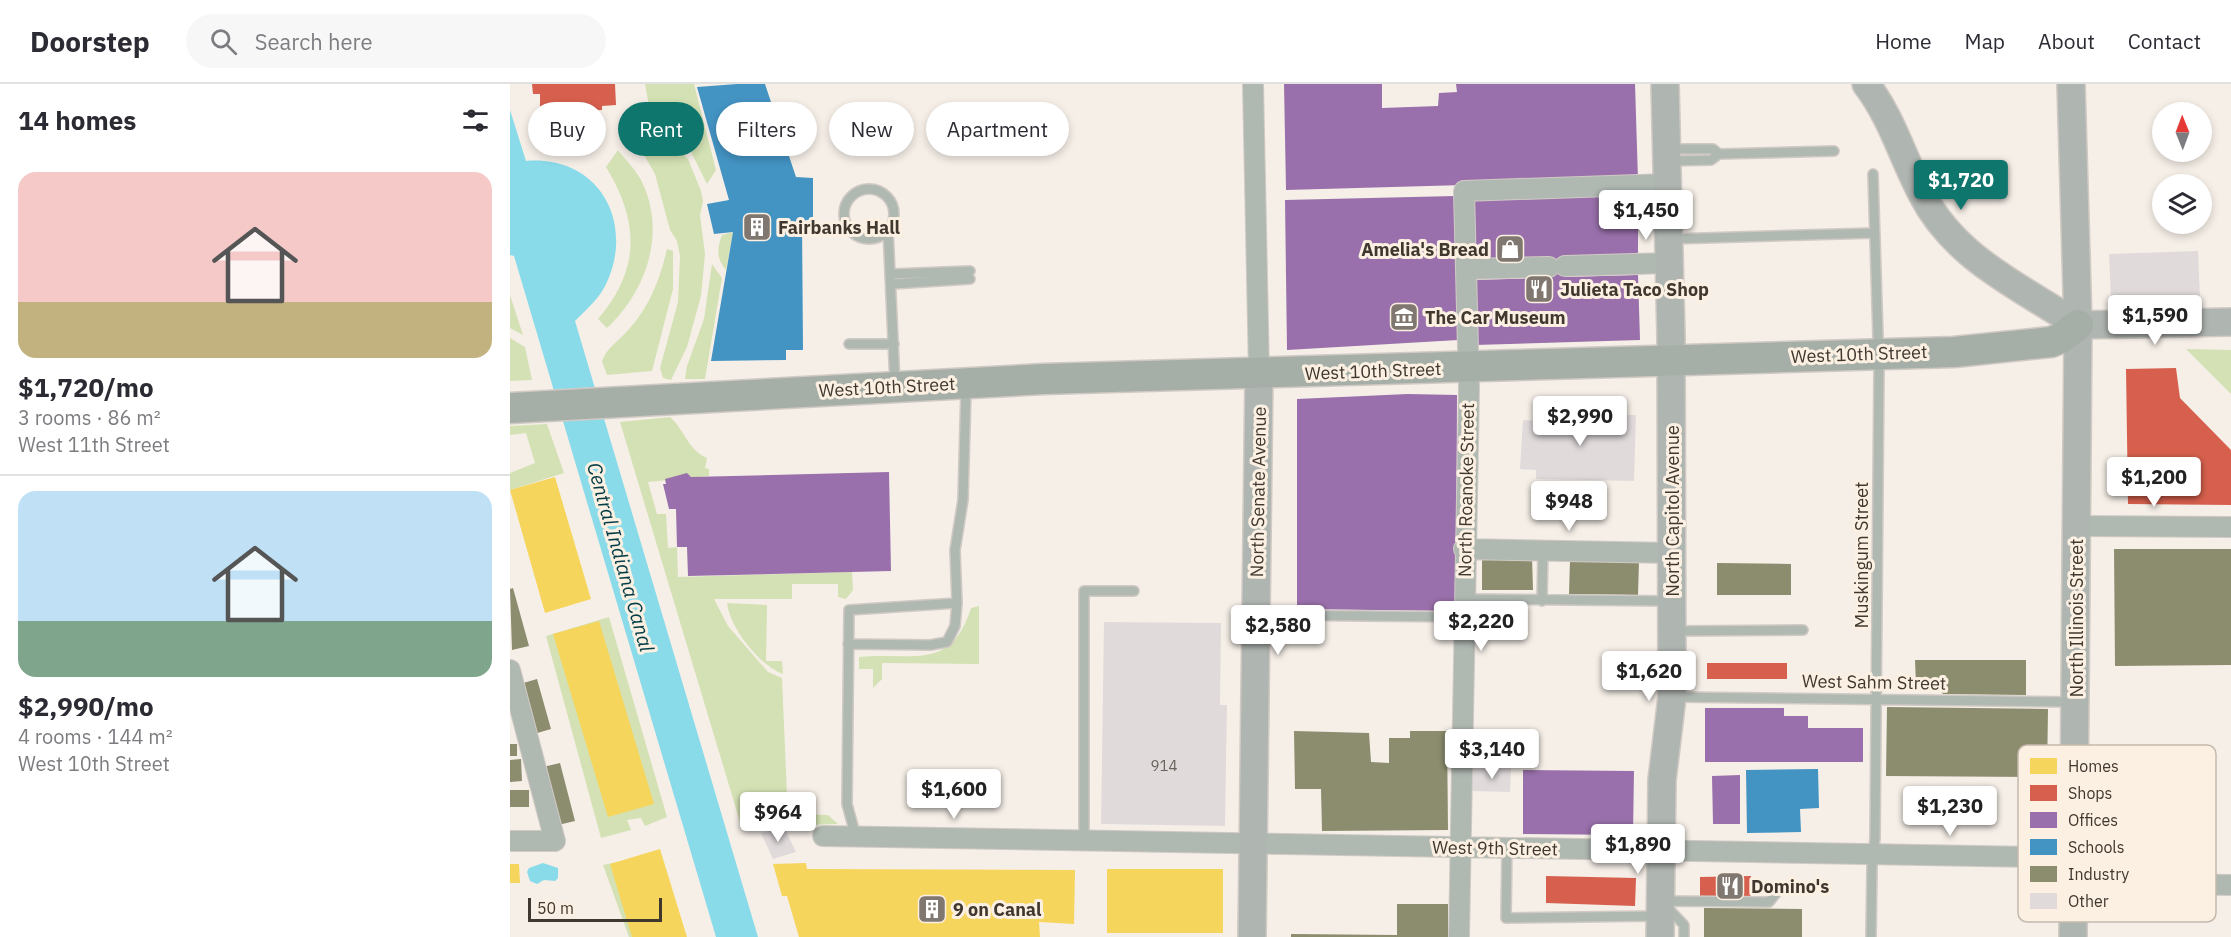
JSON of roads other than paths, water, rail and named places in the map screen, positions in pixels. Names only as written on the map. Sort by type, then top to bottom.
[{"type":"main road","name":"North Capitol Avenue","points":[[1660,918],[1662,780],[1672,697],[1671,361],[1665,84]]},
{"type":"main road","points":[[1866,84],[1893,127],[1922,195],[1961,246],[1992,273],[2078,325],[2231,322]]},
{"type":"main road","name":"North Illinois Street","points":[[2071,84],[2078,325],[2075,745]]},
{"type":"main road","name":"West 10th Street","points":[[510,408],[966,383],[1954,352],[2041,344],[2061,338],[2078,325]]},
{"type":"main road","name":"North Senate Avenue","points":[[1252,937],[1259,373]]},
{"type":"main road","name":"North Illinois Street","points":[[2073,922],[2073,937]]},
{"type":"street","name":"North Senate Avenue","points":[[1253,84],[1259,373]]},
{"type":"street","name":"North Roanoke Street","points":[[1459,937],[1468,367],[1464,191],[1667,165]]},
{"type":"street","points":[[1466,269],[1557,267],[1669,251]]},
{"type":"street","points":[[2077,526],[2231,527]]},
{"type":"street","points":[[1464,549],[1672,553]]},
{"type":"street","points":[[510,670],[555,841],[510,841]]},
{"type":"street","name":"West 9th Street","points":[[823,836],[2018,857]]},
{"type":"street","name":"West 9th Street","points":[[2216,885],[2231,885]]},
{"type":"lane","points":[[1667,165],[1713,149],[1719,154],[1834,151]]},
{"type":"lane","name":"Muskingum Street","points":[[1871,937],[1876,698],[1878,354],[1873,174]]},
{"type":"lane","points":[[888,229],[874,238],[857,236],[846,224],[844,210],[847,202],[860,190],[874,190],[882,193],[892,207],[893,215],[888,229],[895,387]]},
{"type":"lane","points":[[1669,251],[1874,234]]},
{"type":"lane","points":[[892,279],[970,275]]},
{"type":"lane","points":[[849,344],[894,344]]},
{"type":"lane","points":[[848,644],[930,645],[946,642],[955,626],[957,603],[955,550],[963,500],[966,383]]},
{"type":"lane","points":[[1542,601],[1543,550]]},
{"type":"lane","points":[[1084,841],[1084,591],[1134,591]]},
{"type":"lane","points":[[1256,615],[1464,608],[1542,601],[1672,601]]},
{"type":"lane","points":[[856,837],[847,804],[849,610],[957,603]]},
{"type":"lane","points":[[1672,631],[1803,630]]},
{"type":"lane","name":"West Sahm Street","points":[[1672,697],[2075,702]]},
{"type":"lane","points":[[1507,848],[1506,918],[1660,918],[1769,902],[1781,887]]},
{"type":"lane","points":[[1660,918],[1684,926],[1684,937]]},
{"type":"water","name":"Central Indiana Canal","points":[[510,110],[526,161],[551,162],[573,169],[590,180],[604,196],[612,215],[616,236],[614,259],[607,282],[589,308],[575,321],[758,937],[716,937],[514,256],[510,255]]},
{"type":"water","points":[[543,863],[558,868],[558,878],[555,881],[544,880],[537,884],[530,881],[527,872],[529,868]]},
{"type":"place","name":"Fairbanks Hall","points":[[757,227]]},
{"type":"place","name":"Amelia's Bread","points":[[1510,249]]},
{"type":"place","name":"Julieta Taco Shop","points":[[1539,289]]},
{"type":"place","name":"The Car Museum","points":[[1404,317]]},
{"type":"place","name":"Domino's","points":[[1730,886]]},
{"type":"place","name":"9 on Canal","points":[[932,909]]}]
